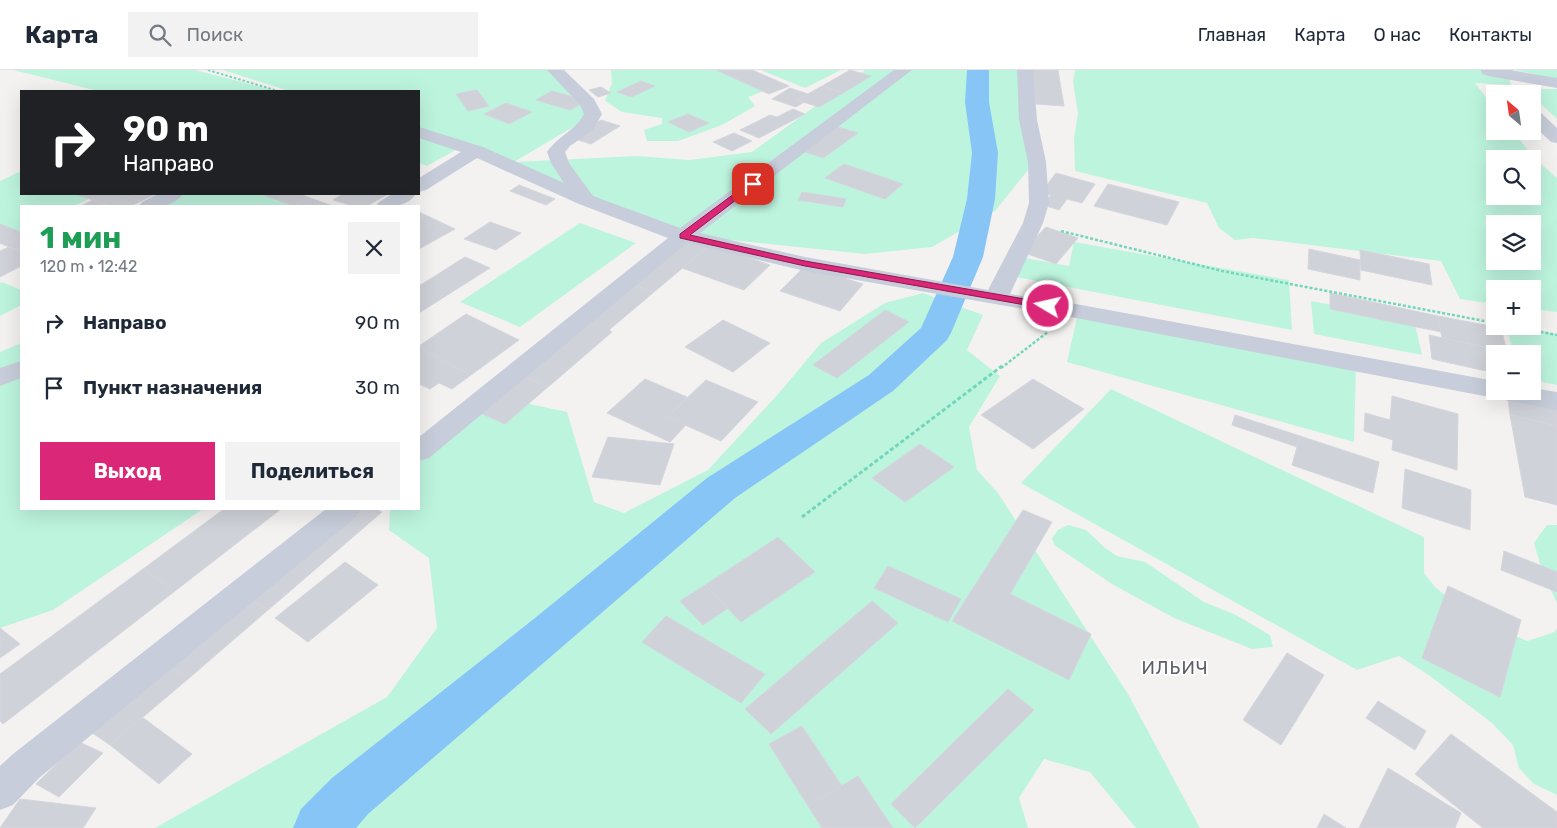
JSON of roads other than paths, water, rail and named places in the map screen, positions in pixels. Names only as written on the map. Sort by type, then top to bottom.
[{"type":"street","points":[[555,70],[588,103],[593,114],[587,126],[564,142],[556,152],[560,163],[586,200]]},
{"type":"street","points":[[420,449],[683,236],[904,70]]},
{"type":"street","points":[[991,297],[1033,223],[1039,204],[1037,162],[1028,120],[1025,70]]},
{"type":"street","points":[[1488,70],[1557,83]]},
{"type":"street","points":[[1488,70],[1503,85]]},
{"type":"street","points":[[1541,123],[1557,138]]},
{"type":"street","points":[[420,132],[476,151],[586,200],[683,236],[805,264],[1076,311],[1486,387]]},
{"type":"street","points":[[420,185],[476,151]]},
{"type":"street","points":[[151,205],[171,195]]},
{"type":"street","points":[[388,205],[404,195]]},
{"type":"street","points":[[0,378],[20,369]]},
{"type":"street","points":[[1541,398],[1557,401]]},
{"type":"street","points":[[0,792],[26,766],[345,510]]},
{"type":"waterway","points":[[320,828],[350,796],[721,488],[881,383],[935,333],[968,257],[981,199],[985,153],[977,102],[978,70]]},
{"type":"district","name":"ИЛЬИЧ","points":[[1175,668]]}]
